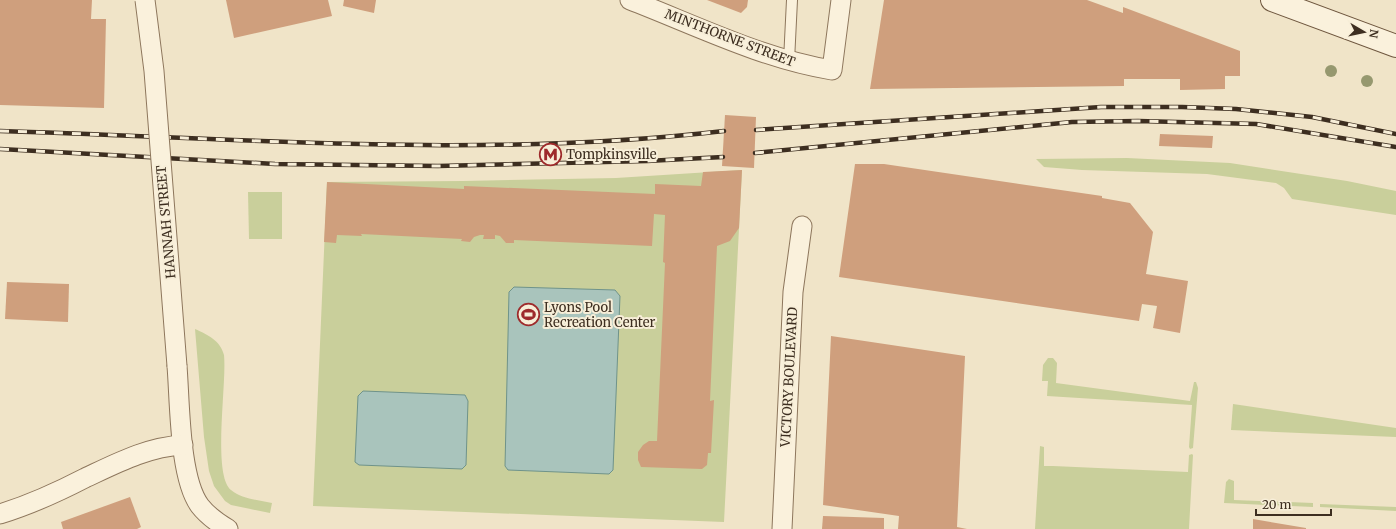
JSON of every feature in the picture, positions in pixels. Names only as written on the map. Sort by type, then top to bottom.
[{"type":"main road","points":[[1272,0],[1396,46]]},
{"type":"street","name":"HANNAH STREET","points":[[146,0],[154,71],[183,445],[189,482],[199,505],[210,517],[228,529]]},
{"type":"street","name":"MINTHORNE STREET","points":[[630,0],[789,62],[832,70],[841,0]]},
{"type":"street","name":"VICTORY BOULEVARD","points":[[782,529],[793,292],[802,226]]},
{"type":"street","points":[[0,514],[69,486],[133,455],[159,448],[183,445]]},
{"type":"lane","points":[[789,62],[792,0]]},
{"type":"green space","points":[[1127,158],[1230,163],[1347,181],[1396,191],[1396,215],[1292,199],[1284,188],[1276,183],[1207,174],[1082,170],[1044,167],[1036,159]]},
{"type":"green space","name":"Lyons Pool Recreation Center","points":[[742,170],[724,522],[313,506],[327,182],[616,178]]},
{"type":"green space","points":[[248,192],[282,192],[282,239],[249,239]]},
{"type":"green space","points":[[195,329],[209,336],[220,345],[224,355],[221,448],[225,481],[235,493],[250,499],[272,503],[270,513],[231,505],[225,501],[214,486],[209,471],[204,437]]},
{"type":"green space","points":[[1048,358],[1053,358],[1057,363],[1056,383],[1190,401],[1194,382],[1196,382],[1198,388],[1193,448],[1190,449],[1189,447],[1192,405],[1047,396],[1048,381],[1042,381],[1043,365]]},
{"type":"green space","points":[[1233,404],[1396,428],[1396,437],[1231,430]]},
{"type":"green space","points":[[1040,446],[1044,447],[1044,466],[1188,472],[1189,455],[1192,454],[1189,529],[1035,529]]},
{"type":"green space","points":[[1229,479],[1234,481],[1234,500],[1313,503],[1313,507],[1224,503],[1226,482]]},
{"type":"green space","points":[[1320,504],[1396,507],[1396,511],[1320,507]]},
{"type":"water","points":[[514,287],[615,290],[620,296],[613,470],[609,474],[508,470],[505,466],[509,292]]},
{"type":"water","points":[[363,391],[465,395],[468,401],[466,465],[462,469],[359,465],[355,462],[358,396]]},
{"type":"building","points":[[0,0],[92,0],[91,19],[106,19],[104,108],[0,105]]},
{"type":"building","points":[[226,0],[328,0],[332,16],[234,38]]},
{"type":"building","points":[[344,0],[376,0],[374,13],[343,6]]},
{"type":"building","points":[[707,0],[748,0],[747,7],[741,13]]},
{"type":"building","points":[[884,0],[1087,0],[1123,13],[1123,7],[1240,51],[1240,76],[1225,76],[1225,89],[1180,90],[1180,79],[1124,79],[1124,86],[870,89]]},
{"type":"building","points":[[725,115],[756,117],[754,168],[722,166]]},
{"type":"building","points":[[1160,134],[1213,136],[1212,148],[1159,146]]},
{"type":"building","points":[[855,164],[884,164],[1102,196],[1102,198],[1130,203],[1153,232],[1146,274],[1188,281],[1180,333],[1153,328],[1157,306],[1142,304],[1139,321],[839,277]]},
{"type":"building","points":[[742,170],[739,228],[730,241],[717,246],[710,401],[714,400],[711,453],[708,453],[707,465],[702,469],[641,467],[638,460],[638,452],[643,445],[649,441],[657,441],[665,263],[663,262],[665,215],[654,214],[652,246],[514,240],[514,243],[506,243],[500,236],[495,235],[495,239],[483,239],[484,235],[480,235],[474,237],[470,242],[461,241],[462,239],[361,234],[362,236],[337,235],[336,243],[324,242],[327,182],[464,189],[464,186],[655,194],[655,184],[701,186],[703,172]]},
{"type":"building","points":[[7,282],[69,284],[68,322],[5,319]]},
{"type":"building","points":[[831,336],[965,356],[957,527],[967,529],[898,529],[899,516],[823,505]]},
{"type":"building","points":[[130,497],[141,527],[137,529],[63,529],[61,522]]},
{"type":"building","points":[[823,516],[884,518],[884,529],[822,529]]},
{"type":"building","points":[[1253,519],[1306,528],[1306,529],[1253,529]]},
{"type":"railway","points":[[756,130],[1101,107],[1182,107],[1236,109],[1312,117],[1396,134]]},
{"type":"railway","points":[[755,153],[1072,122],[1138,121],[1256,124],[1396,147]]},
{"type":"railway","points":[[0,131],[362,144],[453,145],[544,144],[634,139],[724,131]]},
{"type":"railway","points":[[0,149],[275,164],[438,166],[647,161],[723,157]]},
{"type":"place","name":"Tompkinsville","points":[[551,154]]},
{"type":"place","name":"Lyons Pool Recreation Center","points":[[528,314]]}]
